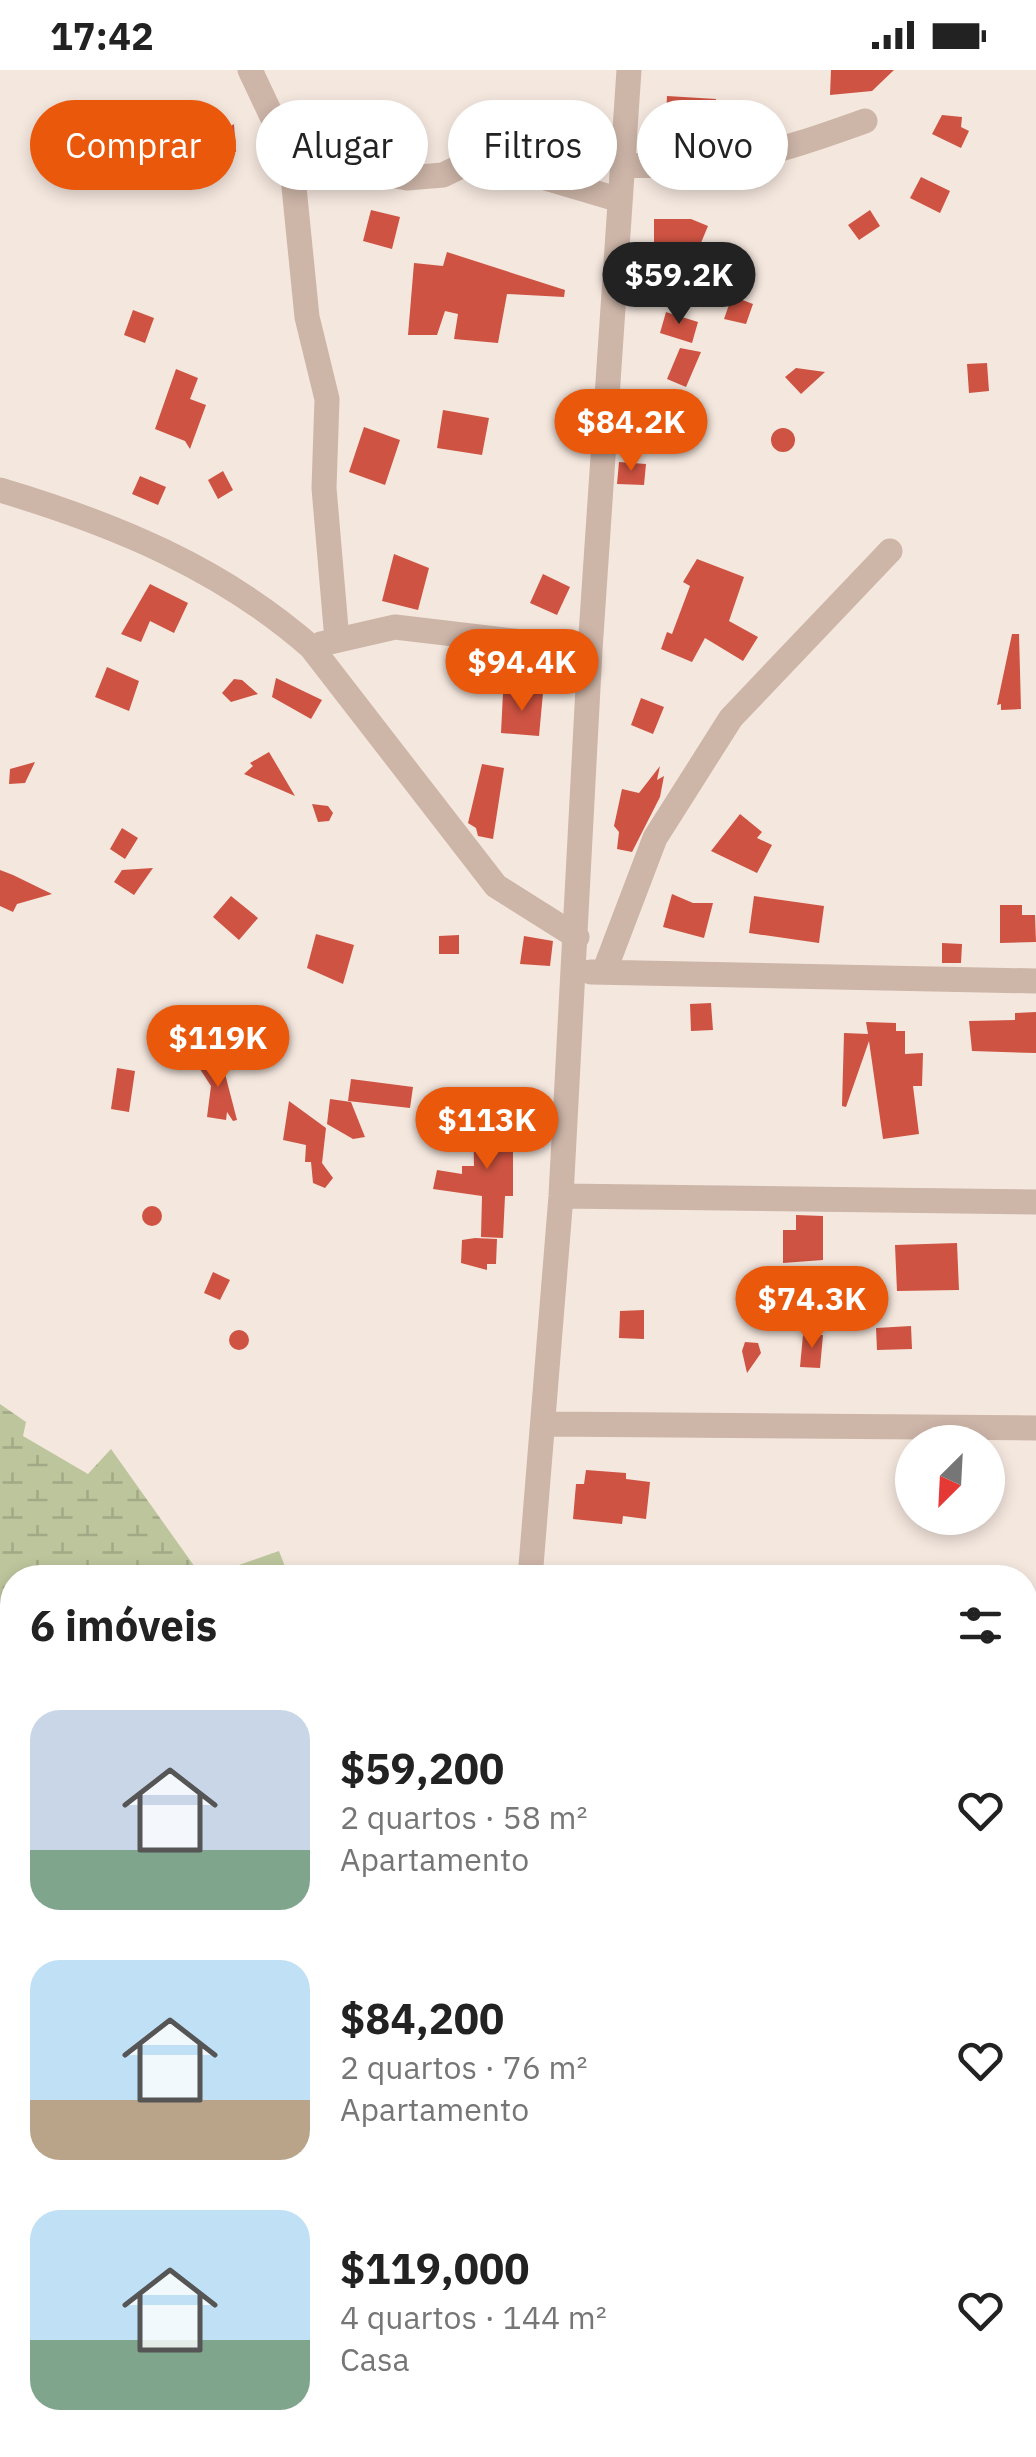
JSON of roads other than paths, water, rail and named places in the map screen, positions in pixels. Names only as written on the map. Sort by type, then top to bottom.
[{"type":"street","points":[[250,70],[264,100]]},
{"type":"street","points":[[531,1565],[561,1196],[590,650],[629,70]]},
{"type":"street","points":[[622,164],[695,168],[740,162],[864,121]]},
{"type":"street","points":[[428,176],[443,175],[478,158],[620,200]]},
{"type":"street","points":[[294,190],[307,317],[327,400],[324,488],[337,640]]},
{"type":"street","points":[[0,490],[66,510],[180,557],[233,587],[311,647],[496,886],[576,937]]},
{"type":"street","points":[[604,972],[655,838],[731,718],[890,551]]},
{"type":"street","points":[[311,647],[395,627],[590,650]]},
{"type":"street","points":[[575,972],[1036,981]]},
{"type":"street","points":[[561,1196],[1036,1202]]},
{"type":"street","points":[[545,1424],[1036,1428]]}]
